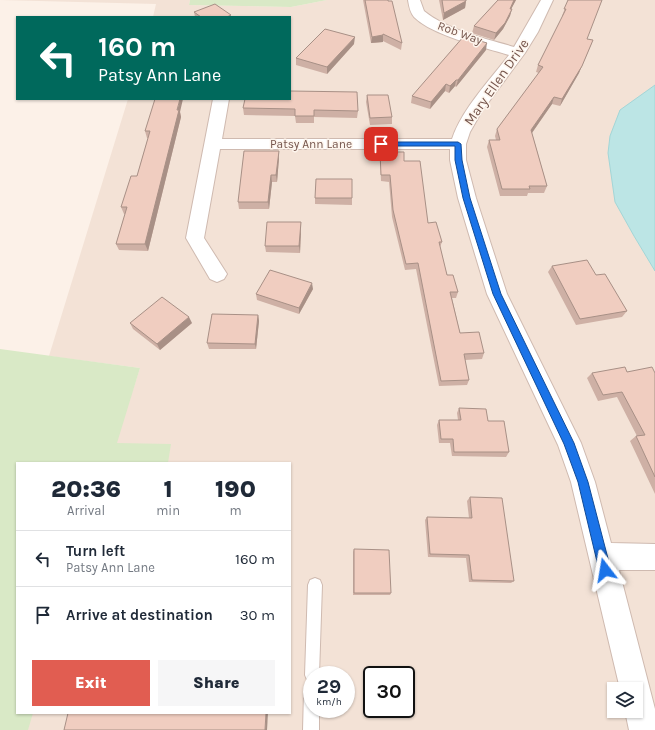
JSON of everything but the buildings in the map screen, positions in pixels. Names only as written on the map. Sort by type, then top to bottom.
[{"type":"street","name":"Rob Way","points":[[414,0],[415,7],[419,15],[429,21],[443,28],[518,53]]},
{"type":"street","name":"Mary Ellen Drive","points":[[547,0],[531,32],[518,53],[475,110],[462,132],[458,144],[458,160],[466,198],[497,294],[569,443],[583,482],[633,682]]},
{"type":"street","points":[[217,274],[195,238],[221,100]]},
{"type":"street","name":"Patsy Ann Lane","points":[[213,144],[458,144]]},
{"type":"street","points":[[601,556],[655,557]]},
{"type":"street","points":[[642,718],[645,730]]},
{"type":"lane","points":[[312,666],[315,585]]},
{"type":"lane","points":[[311,718],[311,730]]},
{"type":"shaded area","points":[[0,0],[190,0],[189,5],[291,7],[327,0],[655,0],[655,730],[27,730],[32,714],[291,714],[291,462],[109,462],[140,368],[49,356],[128,100],[291,100],[291,16],[153,16],[156,4]]},
{"type":"green space","points":[[190,0],[327,0],[291,7],[189,5]]},
{"type":"green space","points":[[0,349],[140,368],[117,443],[171,444],[168,462],[16,462],[16,714],[33,714],[28,730],[0,730]]},
{"type":"water","points":[[655,85],[655,271],[615,202],[608,153],[610,136],[620,110]]},
{"type":"route","points":[[381,144],[458,144],[458,160],[466,198],[482,251],[497,294],[569,443],[583,482],[605,570]]}]
